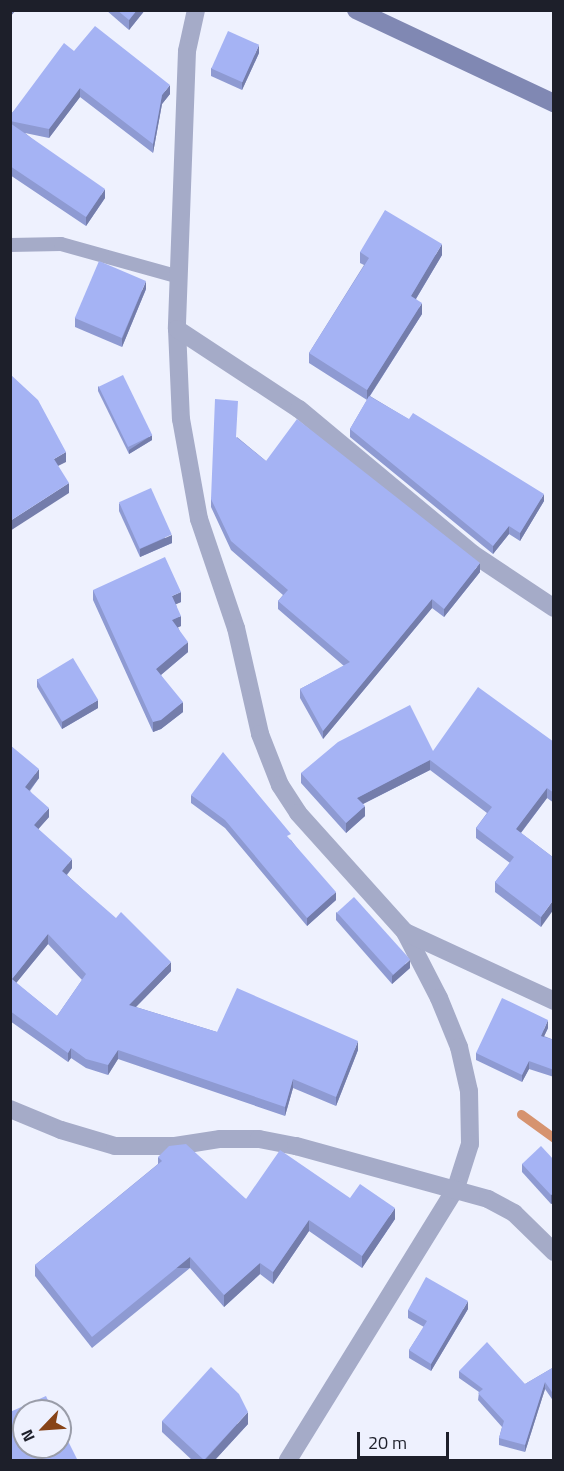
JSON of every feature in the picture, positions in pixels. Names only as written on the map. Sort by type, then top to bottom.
[{"type":"street","points":[[196,10],[188,51],[177,329],[181,419],[199,519],[236,628],[264,744],[280,785],[298,813],[405,932],[455,1037],[469,1091],[470,1144],[456,1188],[288,1461]]},
{"type":"street","points":[[356,10],[384,17],[554,103]]},
{"type":"street","points":[[177,329],[299,409],[455,540],[554,608]]},
{"type":"street","points":[[405,932],[554,1001]]},
{"type":"street","points":[[10,1109],[61,1130],[115,1146],[259,1139],[456,1188],[488,1199],[514,1213],[554,1252]]},
{"type":"lane","points":[[10,244],[61,244],[179,277]]},
{"type":"building","points":[[117,10],[137,10],[129,20]]},
{"type":"building","points":[[95,26],[170,85],[162,95],[153,144],[80,88],[49,129],[10,121],[10,111],[12,113],[64,43],[74,51]]},
{"type":"building","points":[[228,31],[259,45],[242,82],[211,68]]},
{"type":"building","points":[[10,123],[105,189],[86,217],[10,166]]},
{"type":"building","points":[[385,210],[442,244],[411,296],[422,303],[367,390],[309,353],[369,258],[360,252]]},
{"type":"building","points":[[99,261],[146,281],[122,338],[75,318]]},
{"type":"building","points":[[10,374],[38,400],[66,452],[54,459],[69,483],[10,521]]},
{"type":"building","points":[[123,375],[152,435],[128,447],[99,387]]},
{"type":"building","points":[[369,396],[409,419],[413,413],[544,494],[520,533],[509,526],[493,546],[350,429]]},
{"type":"building","points":[[215,399],[238,401],[236,437],[266,461],[297,419],[480,563],[444,609],[432,599],[323,731],[300,689],[350,662],[278,601],[288,590],[231,541],[211,499]]},
{"type":"building","points":[[151,488],[172,535],[140,549],[119,502]]},
{"type":"building","points":[[165,557],[181,592],[172,596],[181,616],[172,620],[188,642],[156,669],[183,702],[161,720],[153,722],[93,590]]},
{"type":"building","points":[[73,658],[98,700],[62,722],[37,680]]},
{"type":"building","points":[[478,687],[554,742],[554,793],[547,788],[516,829],[554,858],[554,899],[541,917],[495,882],[514,857],[476,828],[492,807],[430,760],[357,798],[365,806],[346,823],[301,773],[338,742],[410,705],[433,751]]},
{"type":"building","points":[[10,745],[39,769],[25,787],[49,808],[34,825],[72,859],[62,871],[116,918],[121,912],[171,962],[129,1005],[217,1032],[237,988],[358,1041],[336,1097],[293,1079],[285,1107],[118,1050],[108,1065],[86,1059],[71,1048],[68,1053],[10,1011]],"holes":[[[48,934],[86,974],[57,1016],[12,979]]]},
{"type":"building","points":[[223,752],[291,834],[287,836],[336,892],[307,918],[225,820],[191,795]]},
{"type":"building","points":[[354,897],[410,959],[393,975],[337,912]]},
{"type":"building","points":[[502,998],[548,1020],[541,1036],[554,1040],[554,1070],[529,1061],[522,1075],[476,1053]]},
{"type":"building","points":[[186,1144],[246,1199],[280,1150],[350,1198],[360,1184],[395,1208],[362,1256],[309,1220],[273,1272],[260,1263],[224,1295],[190,1257],[92,1337],[35,1265],[162,1161],[158,1157],[169,1146]]},
{"type":"building","points":[[541,1146],[554,1160],[554,1193],[551,1195],[522,1164]]},
{"type":"building","points":[[426,1277],[468,1301],[431,1364],[409,1350],[427,1321],[408,1310]]},
{"type":"building","points":[[487,1342],[525,1384],[554,1367],[554,1395],[545,1382],[525,1445],[499,1438],[504,1421],[478,1393],[483,1389],[459,1371]]},
{"type":"building","points":[[211,1367],[239,1394],[248,1412],[204,1460],[162,1421]]},
{"type":"building","points":[[12,1411],[12,1459],[72,1459],[72,1449],[78,1461],[10,1461],[10,1412]]},
{"type":"waterway","points":[[521,1114],[554,1138]]}]
